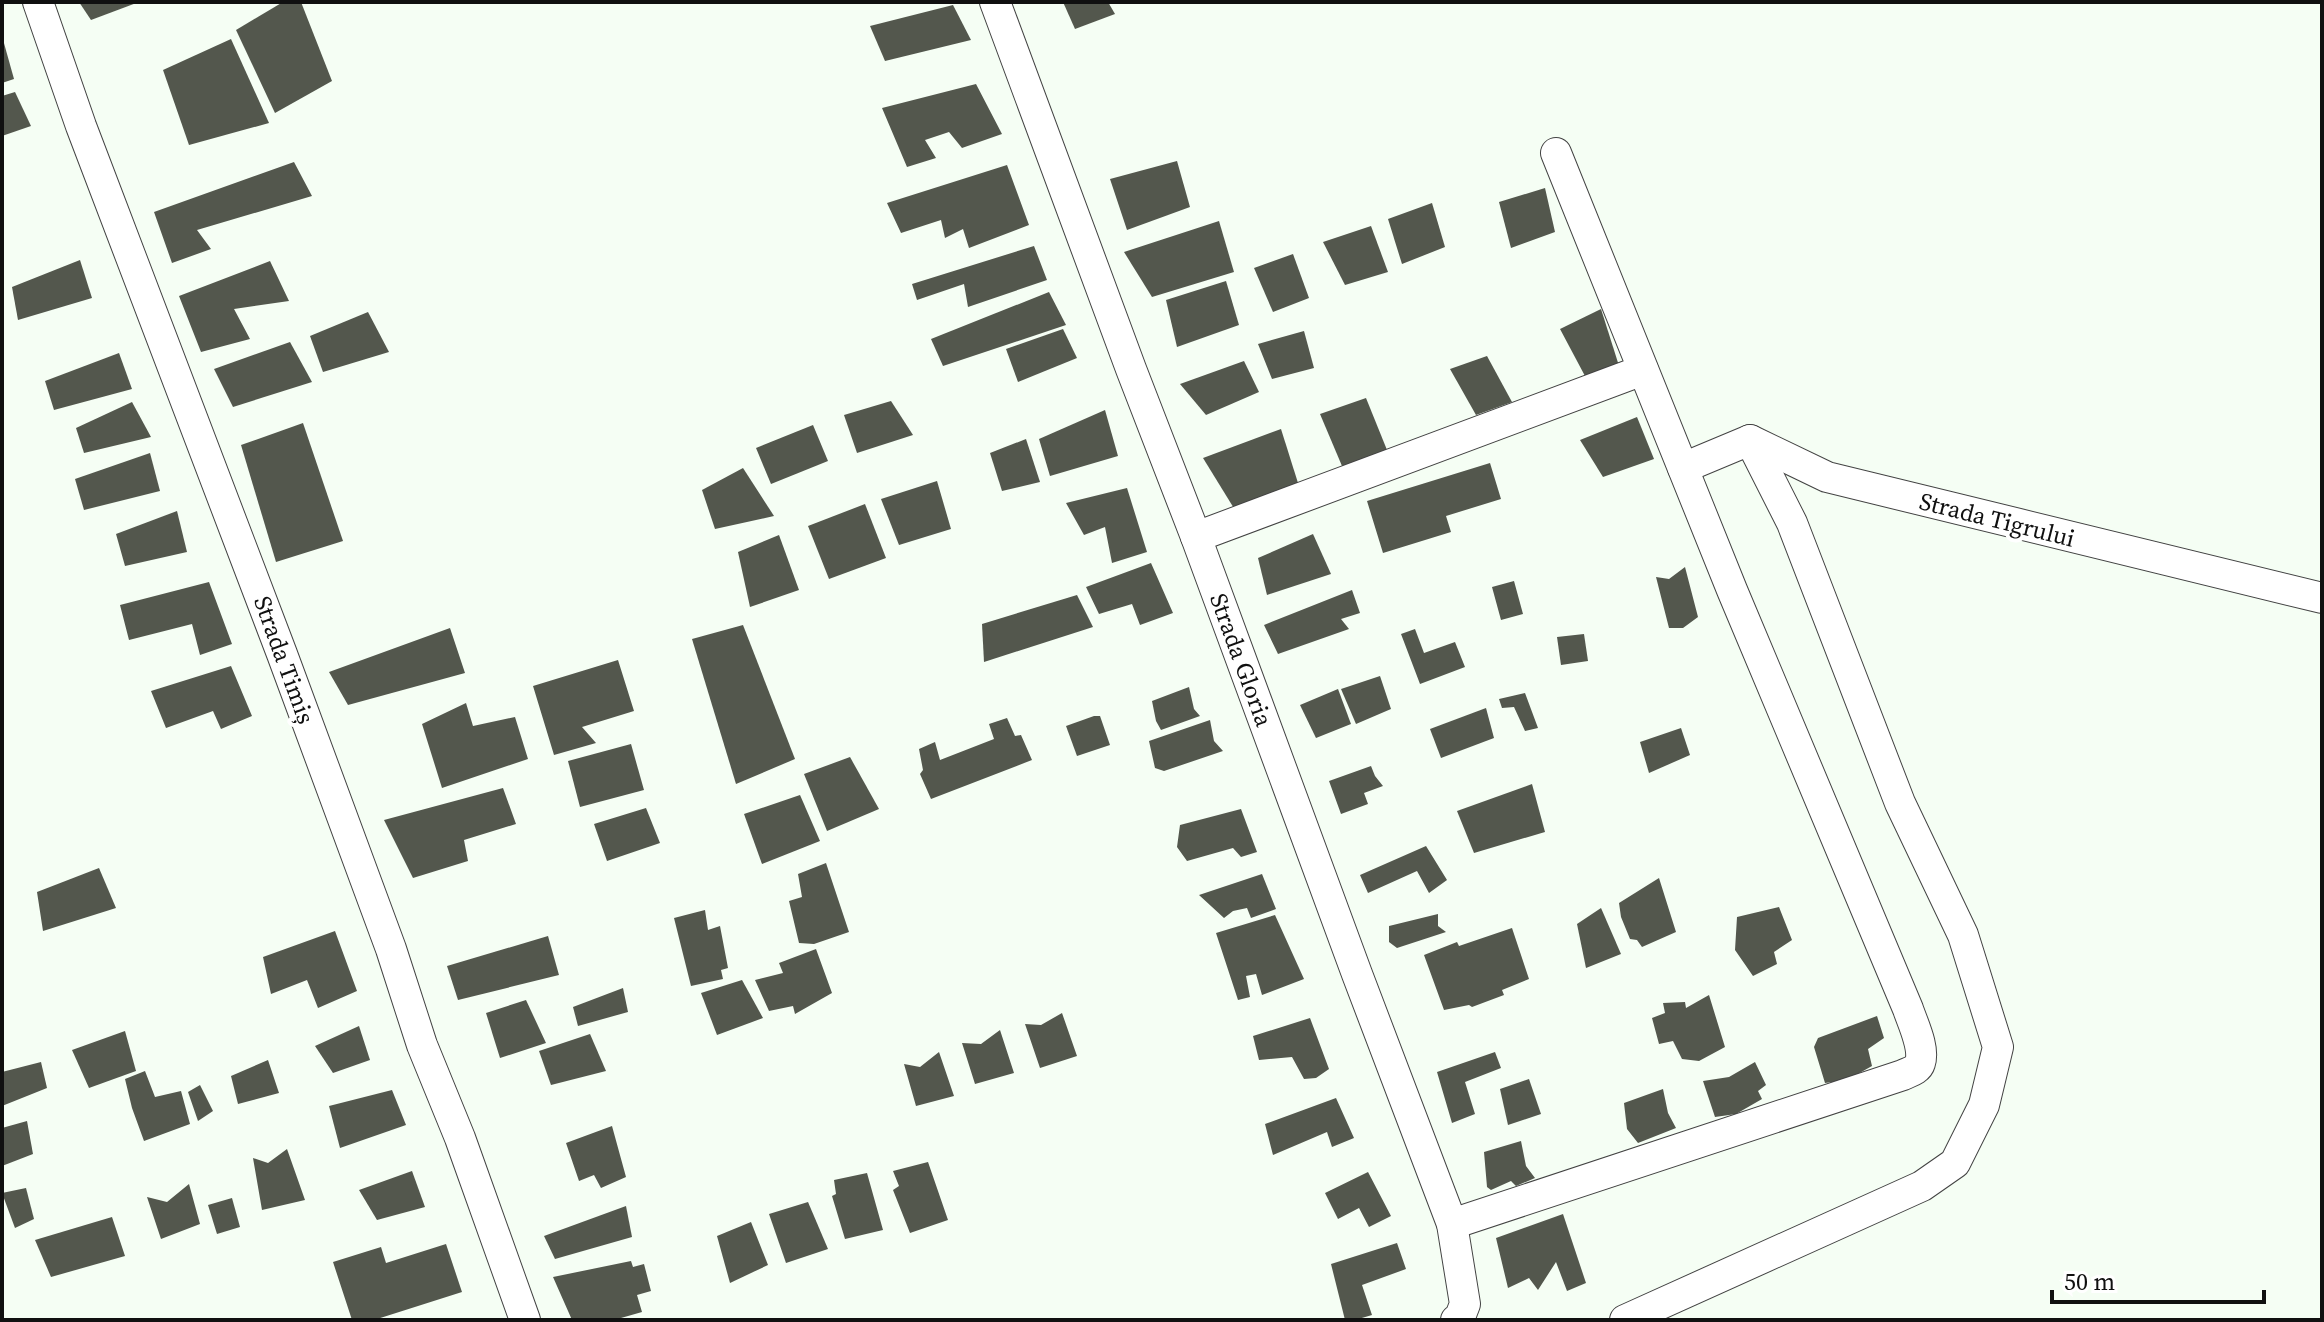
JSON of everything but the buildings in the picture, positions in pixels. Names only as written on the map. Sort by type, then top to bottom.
[{"type":"street","name":"Strada Timiș","points":[[38,2],[81,126],[391,949],[422,1045],[460,1138],[525,1320]]},
{"type":"street","name":"Strada Gloria","points":[[995,2],[1452,1224],[1465,1304],[1456,1320]]},
{"type":"street","points":[[1452,1224],[1903,1075],[1915,1070],[1920,1063],[1920,1045],[1908,1009],[1732,590],[1556,153]]},
{"type":"street","points":[[1196,537],[1643,370]]},
{"type":"street","points":[[1625,1320],[1922,1186],[1955,1163],[1984,1105],[1998,1047],[1963,935],[1900,803],[1792,523],[1750,440],[1683,468]]},
{"type":"street","name":"Strada Tigrului","points":[[1750,440],[1827,477],[2322,598]]}]
